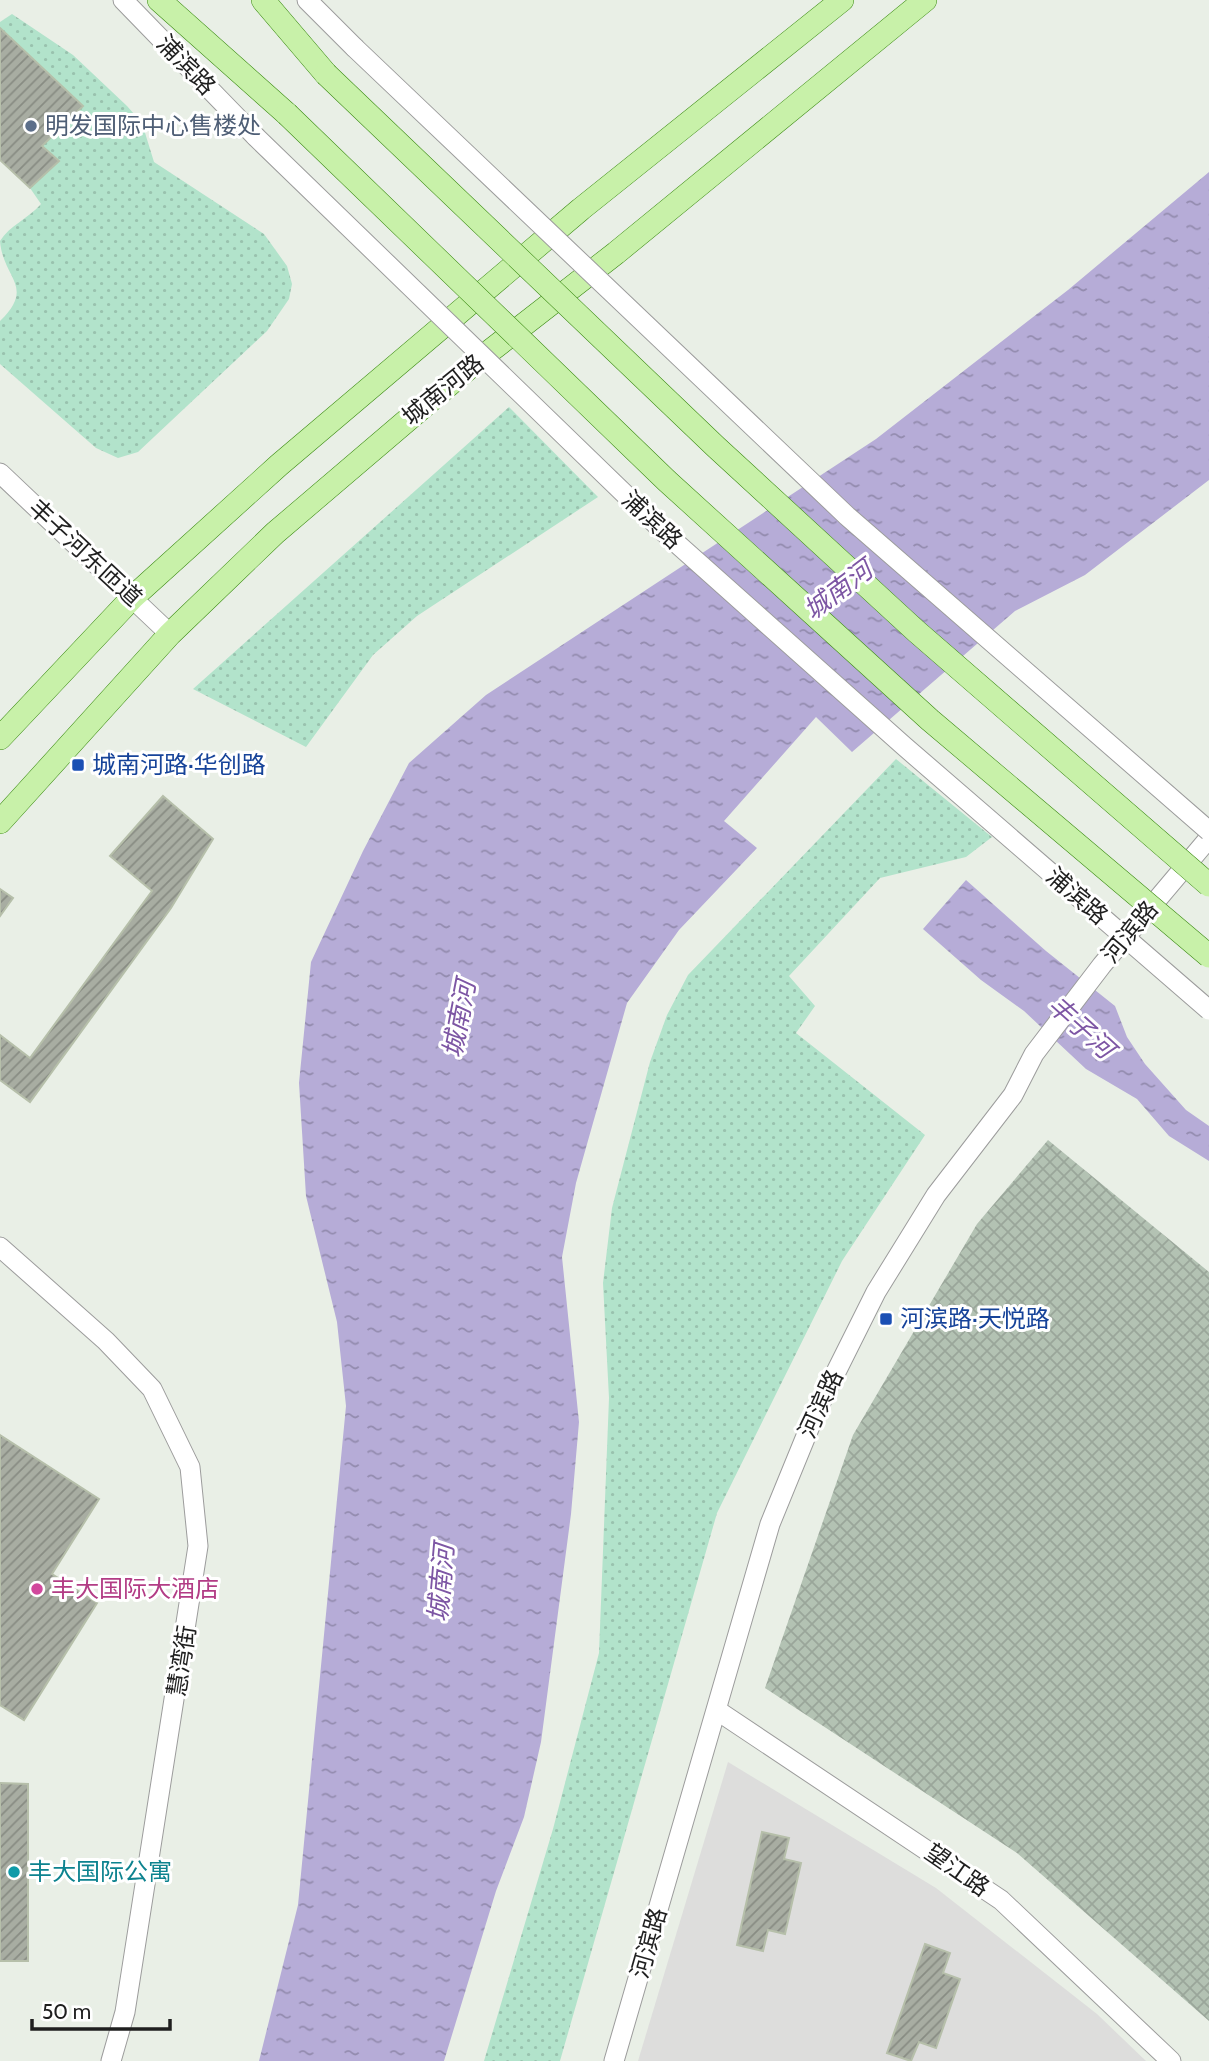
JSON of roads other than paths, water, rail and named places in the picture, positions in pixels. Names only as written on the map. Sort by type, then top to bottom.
[{"type":"main road","points":[[159,0],[287,114]]},
{"type":"main road","name":"浦滨路","points":[[176,0],[287,114],[667,481],[930,720],[1209,956]]},
{"type":"main road","points":[[263,0],[326,74],[716,447],[906,622],[1209,885]]},
{"type":"main road","name":"城南河路","points":[[0,738],[132,598],[279,464],[581,209],[842,0]]},
{"type":"main road","name":"城南河路","points":[[0,822],[170,634],[275,533],[361,458],[925,0]]},
{"type":"street","name":"浦滨路","points":[[123,0],[256,136],[665,533],[1209,1010]]},
{"type":"street","points":[[307,0],[847,516],[1209,831]]},
{"type":"street","name":"丰子河东匝道","points":[[0,473],[170,634]]},
{"type":"street","name":"河滨路","points":[[614,2061],[718,1711],[770,1524],[815,1414],[876,1292],[936,1195],[1013,1095],[1034,1054],[1102,965],[1209,838]]},
{"type":"street","name":"慧湾街","points":[[0,1247],[106,1341],[152,1389],[190,1467],[197,1560],[125,2012],[111,2061]]},
{"type":"street","name":"望江路","points":[[718,1711],[1001,1900],[1171,2061]]},
{"type":"water","name":"城南河","points":[[1209,172],[1209,480],[1085,575],[1015,611],[852,752],[816,717],[724,821],[757,848],[679,930],[627,1003],[576,1183],[562,1257],[579,1422],[571,1514],[541,1742],[524,1817],[496,1891],[444,2061],[259,2061],[298,1905],[346,1406],[337,1322],[306,1196],[299,1083],[311,962],[363,851],[409,763],[486,695],[876,439],[1068,290]]},
{"type":"water","name":"丰子河","points":[[966,880],[1046,951],[1115,1006],[1127,1037],[1145,1064],[1186,1110],[1209,1126],[1209,1161],[1169,1136],[1137,1099],[1086,1069],[1024,1011],[981,980],[923,929]]},
{"type":"place","name":"明发国际中心售楼处","points":[[31,126]]},
{"type":"place","name":"城南河路·华创路","points":[[78,765]]},
{"type":"place","name":"河滨路·天悦路","points":[[886,1319]]},
{"type":"place","name":"丰大国际大酒店","points":[[37,1589]]},
{"type":"place","name":"丰大国际公寓","points":[[14,1872]]}]
